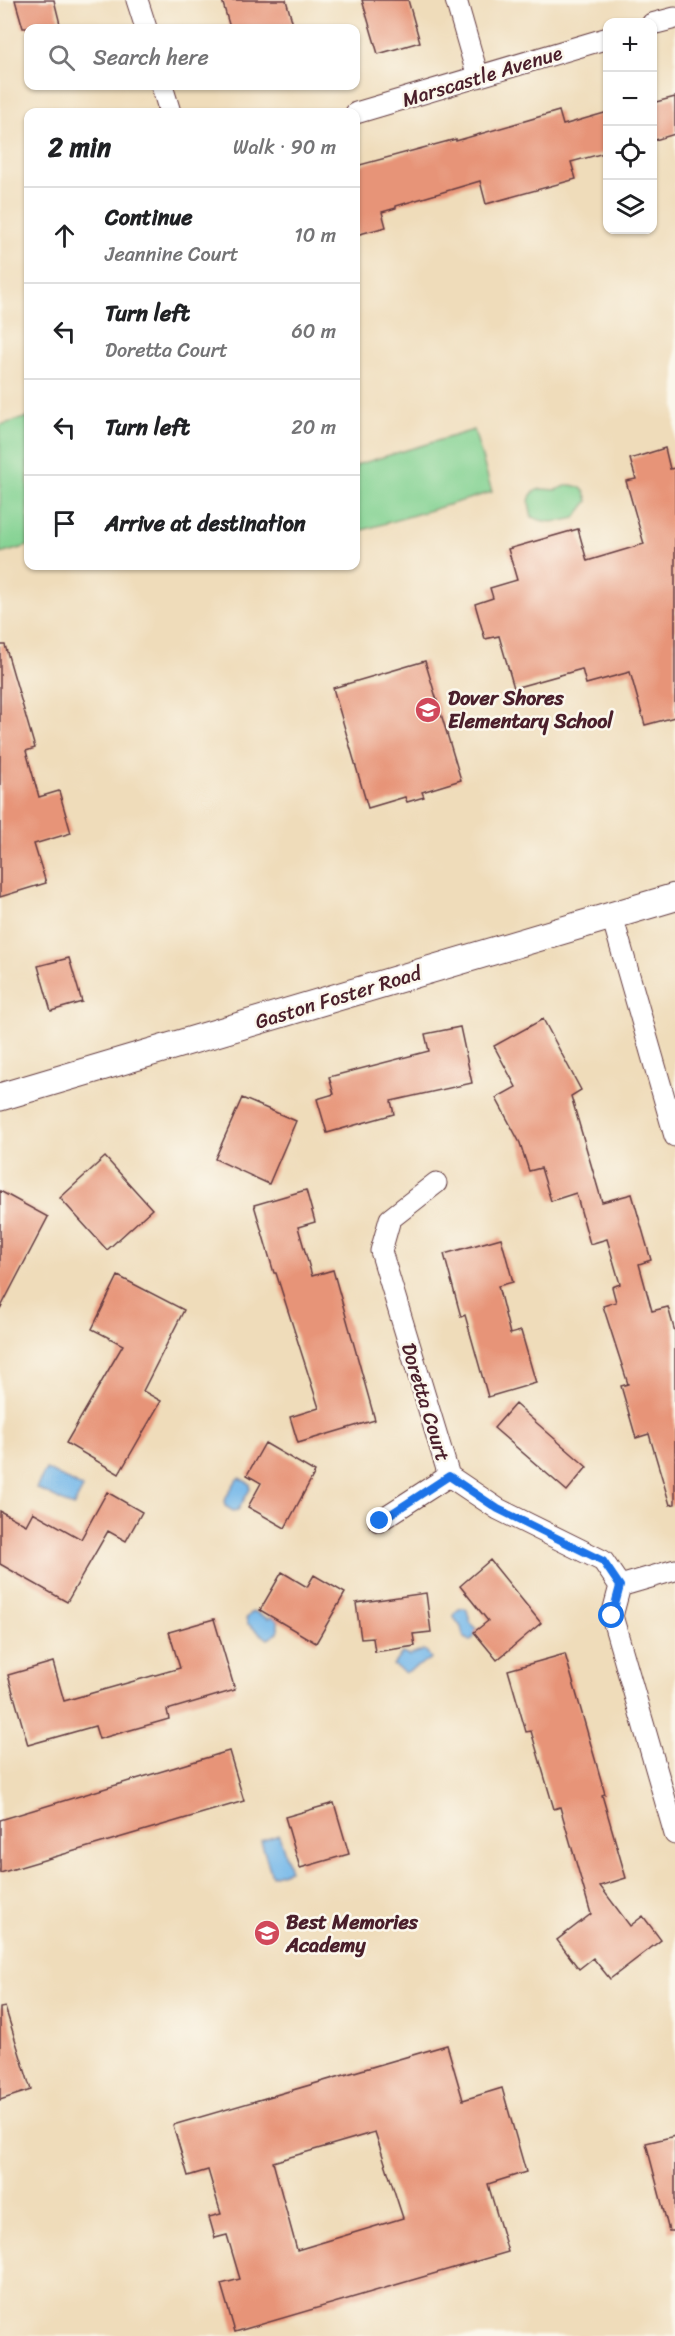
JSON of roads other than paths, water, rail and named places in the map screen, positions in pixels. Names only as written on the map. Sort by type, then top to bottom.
[{"type":"street","points":[[137,0],[145,24]]},
{"type":"street","points":[[456,0],[478,77]]},
{"type":"street","points":[[657,23],[675,18]]},
{"type":"street","name":"Marscastle Avenue","points":[[360,113],[603,40]]},
{"type":"street","points":[[163,90],[169,108]]},
{"type":"street","name":"Gaston Foster Road","points":[[0,1097],[675,897]]},
{"type":"street","points":[[612,916],[675,1136]]},
{"type":"street","name":"Doretta Court","points":[[436,1183],[390,1219],[381,1251],[449,1476],[498,1509],[603,1561],[620,1586]]},
{"type":"street","points":[[380,1521],[449,1476]]},
{"type":"street","points":[[675,1570],[620,1586],[612,1616],[675,1834]]},
{"type":"water","points":[[46,1469],[83,1488],[73,1507],[36,1488]]},
{"type":"water","points":[[239,1478],[250,1484],[250,1489],[238,1510],[233,1511],[225,1506],[224,1501]]},
{"type":"water","points":[[459,1609],[467,1610],[470,1622],[477,1629],[470,1641],[464,1638],[461,1627],[453,1616]]},
{"type":"water","points":[[253,1611],[268,1619],[272,1617],[278,1621],[278,1633],[268,1639],[248,1624],[246,1619]]},
{"type":"water","points":[[424,1650],[431,1659],[405,1673],[393,1665],[402,1653],[409,1656]]},
{"type":"water","points":[[279,1835],[290,1870],[272,1876],[261,1841]]},
{"type":"place","name":"Dover Shores Elementary School","points":[[428,710]]},
{"type":"place","name":"Best Memories Academy","points":[[267,1933]]}]
